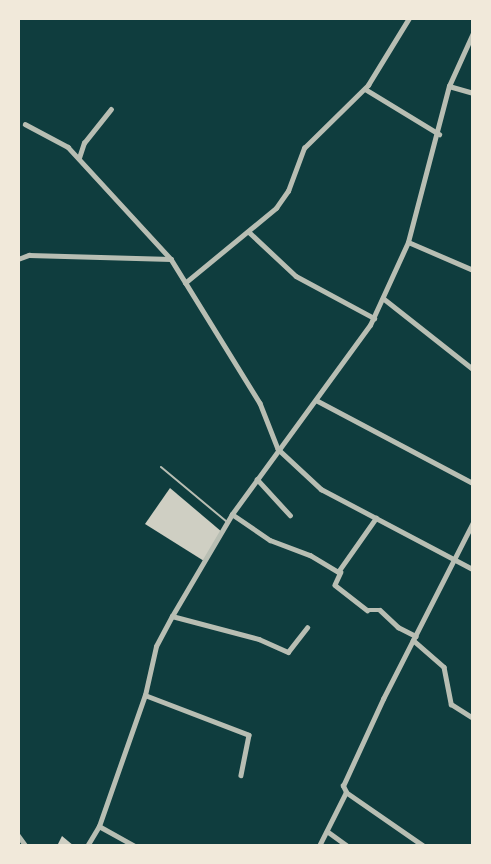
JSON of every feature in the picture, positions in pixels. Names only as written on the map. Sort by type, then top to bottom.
[{"type":"street","points":[[185,283],[249,232],[288,191],[304,148],[314,134],[365,89],[409,18]]},
{"type":"street","points":[[87,846],[99,826],[145,695],[156,646],[172,616],[232,513],[374,318],[408,242],[439,134],[449,86],[473,33]]},
{"type":"street","points":[[449,86],[473,93]]},
{"type":"street","points":[[365,89],[439,134]]},
{"type":"street","points":[[79,158],[84,143],[111,109]]},
{"type":"street","points":[[25,124],[59,140],[79,158],[171,259],[260,403],[278,449],[321,489],[454,562],[473,569]]},
{"type":"street","points":[[249,232],[296,276],[374,318]]},
{"type":"street","points":[[408,242],[473,270]]},
{"type":"street","points":[[18,259],[29,255],[171,259]]},
{"type":"street","points":[[383,298],[473,369]]},
{"type":"street","points":[[316,400],[473,483]]},
{"type":"street","points":[[257,479],[290,515]]},
{"type":"street","points":[[232,513],[270,540],[310,555],[334,571],[342,570]]},
{"type":"street","points":[[376,518],[342,570],[335,585],[367,610],[380,610],[398,627],[415,638],[444,667],[452,704],[473,718]]},
{"type":"street","points":[[424,846],[346,792],[343,786],[473,522]]},
{"type":"street","points":[[172,616],[259,639],[288,652],[307,628]]},
{"type":"street","points":[[145,695],[249,735],[241,776]]},
{"type":"street","points":[[318,846],[346,792]]},
{"type":"street","points":[[99,826],[135,846]]},
{"type":"street","points":[[327,831],[348,846]]},
{"type":"street","points":[[18,835],[26,846]]},
{"type":"lane","points":[[161,467],[227,522]]},
{"type":"building","points":[[170,488],[222,532],[204,561],[145,524]]},
{"type":"building","points":[[62,836],[74,846],[57,846]]}]
